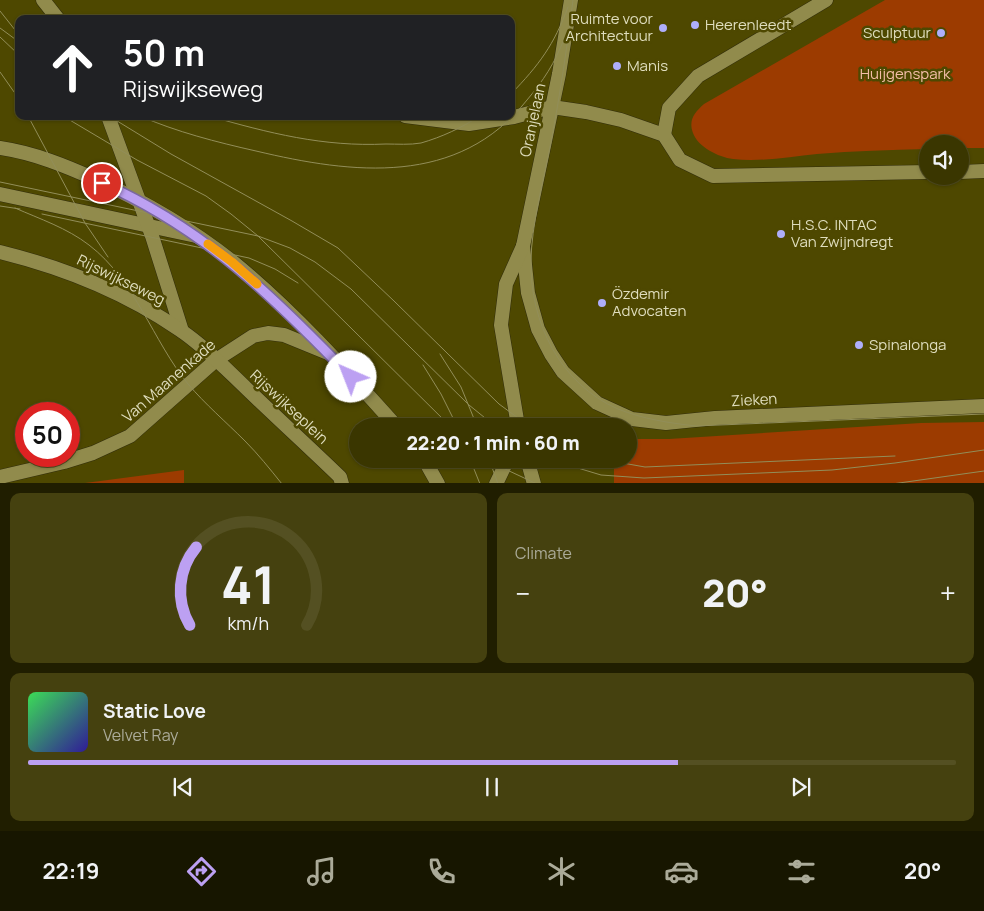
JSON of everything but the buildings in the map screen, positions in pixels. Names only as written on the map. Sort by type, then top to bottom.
[{"type":"street","points":[[43,0],[55,15]]},
{"type":"street","name":"Oranjelaan","points":[[523,246],[552,107],[571,0]]},
{"type":"street","points":[[664,135],[669,108],[698,76],[826,0]]},
{"type":"street","points":[[515,117],[552,107],[621,120],[664,135],[680,160],[712,176],[919,172]]},
{"type":"street","points":[[110,120],[122,150],[136,198],[182,331]]},
{"type":"street","points":[[436,120],[468,124],[494,120]]},
{"type":"street","points":[[0,148],[68,167],[136,198],[196,236],[248,276],[297,321],[389,418]]},
{"type":"street","points":[[969,172],[984,171]]},
{"type":"street","points":[[0,194],[196,236]]},
{"type":"street","points":[[517,418],[501,325],[506,284],[523,246]]},
{"type":"street","name":"Zieken","points":[[523,246],[528,293],[538,330],[551,354],[563,372],[598,403],[632,419],[666,422],[714,418],[984,406]]},
{"type":"street","name":"Rijswijkseweg","points":[[0,252],[84,277],[138,304],[182,331],[216,360]]},
{"type":"street","name":"Van Maanenkade","points":[[0,477],[93,453],[130,436],[216,360],[253,336],[268,334],[284,335],[328,353]]},
{"type":"street","name":"Rijswijkseplein","points":[[216,360],[344,481]]},
{"type":"street","points":[[429,468],[437,483]]},
{"type":"street","points":[[496,483],[504,468]]},
{"type":"street","points":[[530,468],[534,483]]},
{"type":"green space","name":"Huijgenspark","points":[[885,0],[984,0],[984,148],[969,148],[969,135],[919,135],[919,149],[845,152],[775,159],[733,159],[715,154],[704,147],[693,133],[692,120],[695,113],[704,104]]},
{"type":"green space","points":[[984,422],[984,483],[614,483],[614,468],[637,468],[637,439],[669,439],[921,423]]},
{"type":"green space","points":[[184,470],[184,483],[85,483]]},
{"type":"tram line","points":[[573,0],[551,142],[535,218],[531,262],[532,285],[536,307],[543,328],[552,349],[580,384],[598,398],[618,409],[656,420],[696,426],[984,414]]},
{"type":"tram line","points":[[515,90],[545,54],[557,33],[568,7]]},
{"type":"tram line","points":[[0,11],[15,30]]},
{"type":"tram line","points":[[0,28],[15,39]]},
{"type":"tram line","points":[[0,37],[15,51]]},
{"type":"tram line","points":[[515,112],[538,86],[553,64],[564,39]]},
{"type":"tram line","points":[[0,72],[15,93]]},
{"type":"tram line","points":[[30,120],[85,223],[108,257]]},
{"type":"tram line","points":[[70,120],[137,160],[206,196],[231,214],[258,236],[442,418]]},
{"type":"tram line","points":[[116,120],[171,154],[338,248],[499,404],[518,418]]},
{"type":"tram line","points":[[150,120],[241,148],[330,165],[366,168],[402,167],[437,160],[469,148],[500,128],[508,120]]},
{"type":"tram line","points":[[224,120],[296,138],[363,144],[421,143],[451,132],[473,120]]},
{"type":"tram line","points":[[0,182],[258,236],[290,248],[315,262],[351,289],[469,405],[485,418]]},
{"type":"tram line","points":[[0,206],[20,209]]},
{"type":"tram line","points":[[15,208],[72,234],[105,259],[131,293],[164,349],[188,384],[250,446],[281,483]]},
{"type":"tram line","points":[[42,214],[249,258],[275,269],[298,283]]},
{"type":"tram line","points":[[440,354],[461,387],[474,418]]},
{"type":"tram line","points":[[423,365],[453,418]]},
{"type":"tram line","points":[[578,468],[601,475],[644,478],[832,470],[984,450]]},
{"type":"tram line","points":[[637,466],[645,467],[895,456]]},
{"type":"tram line","points":[[474,468],[480,483]]},
{"type":"tram line","points":[[492,468],[498,483]]},
{"type":"tram line","points":[[503,468],[535,483]]},
{"type":"tram line","points":[[899,483],[984,471]]},
{"type":"slow traffic","points":[[208,244],[257,284]]},
{"type":"place","name":"Heerenleedt","points":[[695,25]]},
{"type":"place","name":"Ruimte voor Architectuur","points":[[663,28]]},
{"type":"place","name":"Sculptuur","points":[[941,33]]},
{"type":"place","name":"Manis","points":[[617,66]]},
{"type":"place","name":"H.S.C. INTAC Van Zwijndregt","points":[[781,234]]},
{"type":"place","name":"Özdemir Advocaten","points":[[602,303]]},
{"type":"place","name":"Spinalonga","points":[[859,345]]},
{"type":"route","points":[[102,183],[136,198],[166,216],[232,262],[297,321],[351,377]]}]
